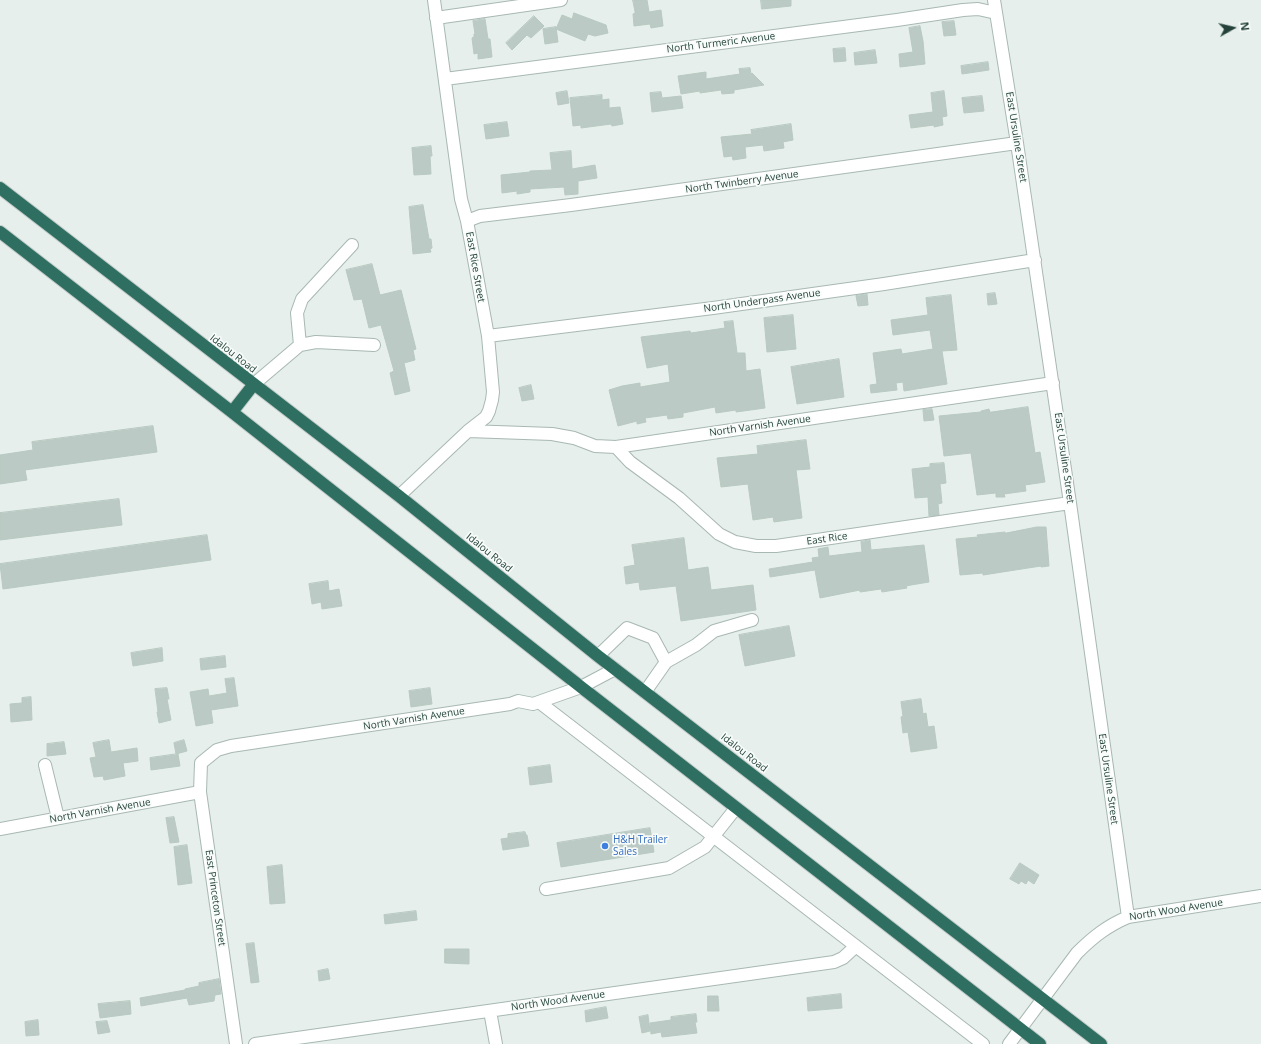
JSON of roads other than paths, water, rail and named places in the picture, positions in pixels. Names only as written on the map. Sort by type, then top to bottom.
[{"type":"highway","name":"Idalou Road","points":[[0,188],[399,496],[598,656],[1101,1044]]},
{"type":"highway","points":[[0,232],[1040,1044]]},
{"type":"highway","points":[[232,412],[254,384]]},
{"type":"street","name":"East Rice Street","points":[[399,496],[468,431],[486,417],[489,411],[493,392],[488,336],[467,221],[461,199],[434,0]]},
{"type":"street","points":[[436,18],[561,0]]},
{"type":"street","name":"East Ursuline Street","points":[[994,0],[1053,383],[1128,917]]},
{"type":"street","name":"North Turmeric Avenue","points":[[445,79],[963,10],[978,9],[996,13]]},
{"type":"street","name":"North Twinberry Avenue","points":[[467,221],[480,216],[570,205],[1017,143]]},
{"type":"street","points":[[300,345],[297,313],[302,299],[352,244]]},
{"type":"street","name":"North Underpass Avenue","points":[[488,336],[713,308],[884,284],[1034,260]]},
{"type":"street","points":[[254,384],[300,345],[316,342],[374,345]]},
{"type":"street","name":"North Varnish Avenue","points":[[468,431],[552,434],[574,438],[595,446],[616,447],[1053,383]]},
{"type":"street","name":"East Rice","points":[[616,447],[630,462],[679,498],[719,534],[735,542],[756,546],[776,546],[1070,503]]},
{"type":"street","points":[[645,692],[666,662],[696,645],[714,630],[752,620]]},
{"type":"street","points":[[598,656],[627,628],[653,638],[666,662]]},
{"type":"street","name":"North Varnish Avenue","points":[[209,756],[217,750],[231,746],[510,704],[518,701],[533,704],[581,687],[615,669]]},
{"type":"street","points":[[539,702],[983,1044]]},
{"type":"street","name":"East Princeton Street","points":[[209,756],[200,763],[200,792],[236,1044]]},
{"type":"street","points":[[45,765],[58,818]]},
{"type":"street","name":"North Varnish Avenue","points":[[0,829],[200,792]]},
{"type":"street","points":[[546,889],[669,868],[705,847],[736,808]]},
{"type":"street","name":"North Wood Avenue","points":[[1009,1044],[1077,953],[1089,941],[1113,923],[1128,917],[1261,896]]},
{"type":"street","name":"North Wood Avenue","points":[[255,1044],[834,962],[843,958],[856,946]]},
{"type":"street","points":[[490,1011],[496,1044]]},
{"type":"place","name":"H&H Trailer Sales","points":[[605,846]]}]
